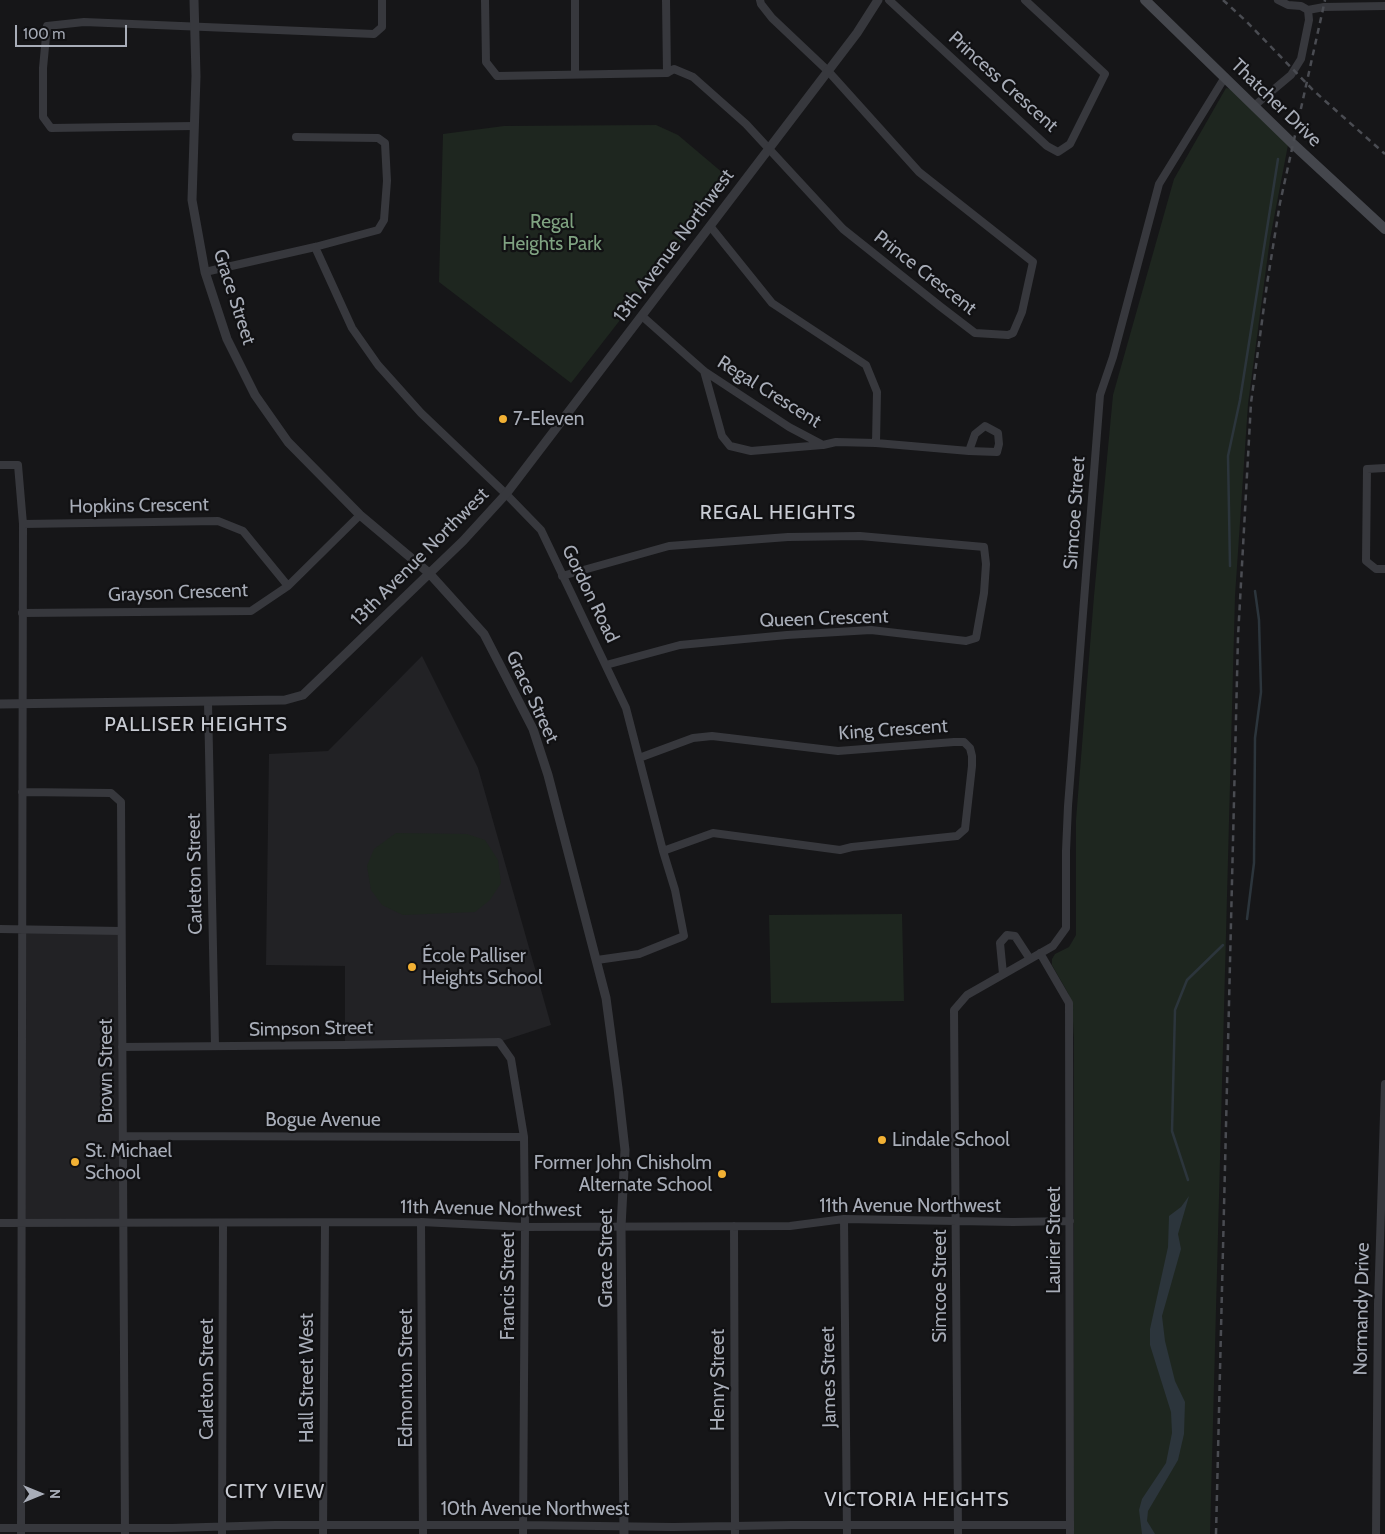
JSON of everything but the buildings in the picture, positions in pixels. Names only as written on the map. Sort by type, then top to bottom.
[{"type":"main road","name":"Thatcher Drive","points":[[1145,0],[1385,229]]},
{"type":"street","name":"Grace Street","points":[[194,0],[196,76],[192,200],[205,272],[227,339],[255,395],[288,442],[360,516],[429,573],[484,634],[533,729],[548,775],[606,998],[624,1150],[621,1227],[624,1530]]},
{"type":"street","points":[[194,126],[51,128],[43,117],[47,26],[84,22],[374,34],[382,27],[382,0]]},
{"type":"street","points":[[485,0],[486,62],[497,76],[666,73],[674,69],[693,78],[746,124],[768,148]]},
{"type":"street","points":[[575,0],[575,74]]},
{"type":"street","points":[[666,0],[666,73]]},
{"type":"street","points":[[760,0],[772,18],[828,71]]},
{"type":"street","name":"13th Avenue Northwest","points":[[0,704],[285,700],[304,695],[463,541],[506,494],[857,33],[878,0]]},
{"type":"street","name":"Princess Crescent","points":[[889,0],[1047,146],[1058,152],[1070,144],[1105,74],[1025,0]]},
{"type":"street","points":[[1278,0],[1288,5],[1301,6],[1308,10],[1324,6],[1385,6]]},
{"type":"street","points":[[1254,106],[1292,75],[1301,59],[1309,20],[1308,10]]},
{"type":"street","name":"Prince Crescent","points":[[768,148],[843,229],[941,308],[975,332],[1008,335],[1013,333],[1022,312],[1033,262],[919,172],[828,71]]},
{"type":"street","name":"Simcoe Street","points":[[958,1534],[954,1010],[967,995],[1053,946],[1066,928],[1068,806],[1100,396],[1113,357],[1159,184],[1225,77]]},
{"type":"street","points":[[205,272],[315,247],[378,230],[384,220],[387,181],[385,144],[378,138],[296,137]]},
{"type":"street","points":[[710,226],[772,303],[866,365],[877,392],[876,443]]},
{"type":"street","name":"Gordon Road","points":[[315,247],[352,328],[378,365],[420,413],[506,494],[541,530],[626,708],[675,890],[684,936],[639,954],[597,960]]},
{"type":"street","name":"Regal Crescent","points":[[642,316],[704,371],[789,427],[823,445],[836,442],[876,443],[969,450]]},
{"type":"street","points":[[704,371],[722,436],[730,446],[751,451],[823,445]]},
{"type":"street","points":[[0,465],[18,465],[23,524],[20,1222],[21,1531]]},
{"type":"street","points":[[1385,468],[1367,469],[1366,561],[1376,569],[1385,569]]},
{"type":"street","name":"Grayson Crescent","points":[[22,613],[251,611],[288,586],[360,516]]},
{"type":"street","name":"Hopkins Crescent","points":[[23,524],[218,521],[244,531],[288,586]]},
{"type":"street","name":"Queen Crescent","points":[[562,576],[669,546],[788,537],[860,536],[984,548],[986,564],[984,593],[976,638],[966,641],[871,630],[770,636],[680,645],[606,665]]},
{"type":"street","name":"Carleton Street","points":[[208,702],[215,1046]]},
{"type":"street","name":"King Crescent","points":[[639,758],[693,738],[712,736],[838,751],[954,742],[964,742],[970,748],[972,766],[965,829],[957,836],[852,847],[840,850],[713,833],[663,851]]},
{"type":"street","name":"Brown Street","points":[[22,792],[111,793],[121,802],[124,1531]]},
{"type":"street","points":[[0,929],[121,931]]},
{"type":"street","points":[[1003,974],[1000,943],[1007,935],[1015,936],[1030,959]]},
{"type":"street","name":"Laurier Street","points":[[1040,953],[1069,1003],[1070,1534]]},
{"type":"street","name":"Simpson Street","points":[[122,1046],[499,1042]]},
{"type":"street","name":"Francis Street","points":[[499,1042],[511,1059],[524,1137],[523,1534]]},
{"type":"street","name":"Normandy Drive","points":[[1376,1534],[1376,1429],[1382,1304],[1385,1084]]},
{"type":"street","name":"Bogue Avenue","points":[[123,1136],[524,1137]]},
{"type":"street","name":"11th Avenue Northwest","points":[[0,1223],[124,1222],[223,1224],[421,1222],[525,1227],[621,1227],[790,1226],[844,1219],[1013,1222],[1070,1221]]},
{"type":"street","name":"James Street","points":[[844,1219],[847,1534]]},
{"type":"street","name":"Edmonton Street","points":[[421,1222],[423,1534]]},
{"type":"street","name":"Hall Street West","points":[[323,1530],[325,1223]]},
{"type":"street","name":"Carleton Street","points":[[222,1530],[223,1224]]},
{"type":"street","name":"Henry Street","points":[[734,1226],[735,1530]]},
{"type":"street","points":[[1376,1429],[1385,1429]]},
{"type":"street","name":"10th Avenue Northwest","points":[[0,1528],[21,1531],[323,1530],[423,1525],[523,1525],[624,1530],[735,1530],[847,1525],[1070,1525]]},
{"type":"shaded area","points":[[422,656],[478,768],[551,1025],[499,1042],[345,1045],[345,966],[266,965],[269,754],[328,751]]},
{"type":"shaded area","points":[[21,929],[121,931],[124,1222],[20,1222]]},
{"type":"shaded area","points":[[1189,1196],[1178,1234],[1181,1249],[1162,1316],[1165,1341],[1175,1381],[1185,1402],[1184,1434],[1178,1460],[1148,1511],[1147,1521],[1155,1534],[1142,1534],[1139,1510],[1142,1499],[1166,1463],[1172,1433],[1171,1412],[1150,1345],[1150,1329],[1168,1247],[1169,1216],[1181,1207]]},
{"type":"green space","points":[[1226,88],[1232,89],[1288,145],[1270,239],[1248,404],[1235,596],[1210,1534],[1074,1534],[1074,1039],[1072,1004],[1052,965],[1052,959],[1055,954],[1069,947],[1076,935],[1076,820],[1113,395],[1174,179]]},
{"type":"green space","name":"Regal Heights Park","points":[[656,125],[678,135],[730,179],[571,383],[439,282],[443,134],[504,126]]},
{"type":"green space","points":[[396,833],[467,834],[485,840],[498,860],[501,883],[490,900],[475,912],[403,915],[382,905],[371,890],[367,866],[374,849]]},
{"type":"green space","points":[[902,914],[904,1001],[771,1003],[769,915]]},
{"type":"waterway","points":[[1230,566],[1228,456],[1240,400],[1278,159]]},
{"type":"waterway","points":[[1247,919],[1254,863],[1255,738],[1261,692],[1259,620],[1255,591]]},
{"type":"waterway","points":[[1188,1180],[1172,1131],[1175,1010],[1187,980],[1223,945]]},
{"type":"railway","points":[[1223,0],[1314,91],[1385,154]]},
{"type":"railway","points":[[1216,1534],[1238,637],[1251,403],[1280,203],[1325,0]]},
{"type":"place","name":"7-Eleven","points":[[503,419]]},
{"type":"place","name":"École Palliser Heights School","points":[[412,967]]},
{"type":"place","name":"Lindale School","points":[[882,1140]]},
{"type":"place","name":"St. Michael School","points":[[75,1162]]},
{"type":"place","name":"Former John Chisholm Alternate School","points":[[722,1174]]},
{"type":"district","name":"REGAL HEIGHTS","points":[[778,513]]},
{"type":"district","name":"PALLISER HEIGHTS","points":[[196,725]]},
{"type":"district","name":"CITY VIEW","points":[[275,1492]]},
{"type":"district","name":"VICTORIA HEIGHTS","points":[[917,1500]]}]
